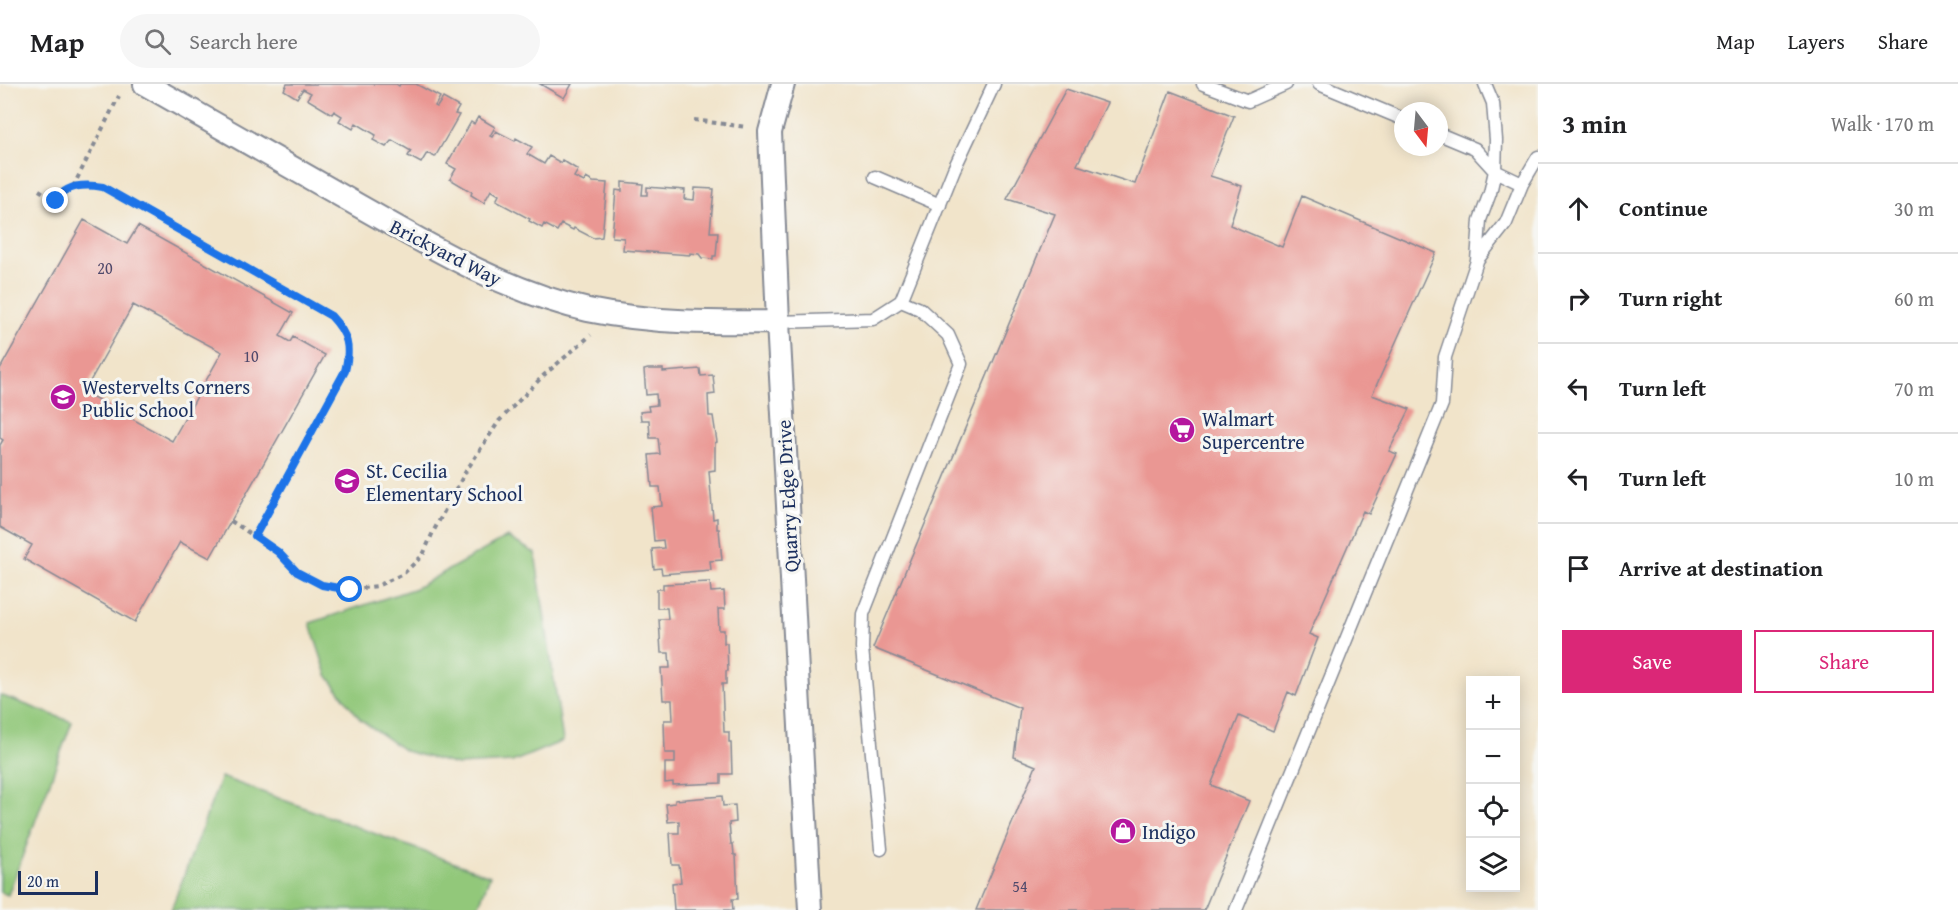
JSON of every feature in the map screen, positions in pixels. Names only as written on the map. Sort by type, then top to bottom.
[{"type":"street","name":"Brickyard Way","points":[[145,84],[436,250],[528,291],[587,309],[644,319],[709,324],[778,322]]},
{"type":"street","name":"Quarry Edge Drive","points":[[783,84],[770,132],[810,910]]},
{"type":"lane","points":[[778,322],[873,319],[901,301],[954,169],[994,84]]},
{"type":"lane","points":[[1203,84],[1248,101],[1286,84]]},
{"type":"lane","points":[[1319,84],[1394,115]]},
{"type":"lane","points":[[1236,910],[1442,404],[1445,357],[1477,261],[1480,220],[1490,194],[1494,171],[1496,141],[1493,103],[1485,84]]},
{"type":"lane","points":[[1448,138],[1475,149],[1494,171],[1522,184]]},
{"type":"lane","points":[[1477,261],[1506,223],[1522,184],[1538,157]]},
{"type":"lane","points":[[875,177],[940,206]]},
{"type":"lane","points":[[881,849],[862,648],[862,614],[961,364],[948,335],[920,309],[901,301]]},
{"type":"path","points":[[73,187],[119,96]]},
{"type":"path","points":[[694,120],[746,127]]},
{"type":"path","points":[[39,190],[56,201],[60,194],[73,187],[88,184],[103,187],[331,316],[341,327],[347,341],[349,357],[345,371],[255,536]]},
{"type":"path","points":[[231,521],[278,552],[297,572],[322,585],[350,590],[359,589],[377,586],[403,574],[423,555],[466,471],[499,421],[544,375],[591,335]]},
{"type":"green space","points":[[507,537],[535,553],[563,741],[512,762],[457,765],[405,751],[360,719],[327,675],[310,623],[416,588]]},
{"type":"green space","points":[[0,695],[72,722],[8,895],[0,892]]},
{"type":"green space","points":[[221,777],[490,876],[477,910],[171,910]]},
{"type":"building","points":[[287,84],[396,84],[399,86],[400,84],[416,84],[440,97],[435,106],[437,107],[443,98],[459,107],[455,114],[459,115],[435,157],[427,153],[421,163],[408,156],[411,151],[392,140],[386,147],[373,140],[376,135],[356,123],[353,129],[339,121],[342,116],[334,111],[332,114],[307,99],[311,93],[303,89],[297,98],[284,90]]},
{"type":"building","points":[[540,84],[572,84],[564,98]]},
{"type":"building","name":"Walmart Supercentre","points":[[1066,89],[1107,103],[1077,165],[1135,184],[1170,91],[1234,116],[1210,176],[1242,186],[1230,225],[1282,247],[1302,196],[1436,253],[1372,395],[1410,409],[1389,451],[1397,454],[1369,514],[1363,511],[1309,634],[1318,638],[1296,696],[1288,692],[1273,731],[1239,716],[1211,785],[1249,801],[1204,910],[976,910],[1036,766],[1014,757],[1020,708],[873,648],[1055,214],[1007,199]]},
{"type":"building","points":[[478,117],[495,127],[490,136],[492,137],[496,131],[515,141],[516,138],[532,147],[527,154],[544,164],[549,156],[561,163],[562,160],[578,170],[574,177],[584,182],[586,178],[593,182],[607,183],[602,237],[593,238],[561,224],[557,231],[544,224],[542,228],[496,201],[499,195],[491,190],[484,203],[471,195],[472,192],[450,179],[456,169],[447,164],[471,122],[474,124]]},
{"type":"building","points":[[622,182],[643,184],[642,195],[647,195],[647,187],[685,190],[684,199],[694,200],[695,188],[714,189],[710,232],[718,232],[716,256],[713,256],[713,259],[702,258],[699,254],[690,253],[690,255],[623,250],[624,238],[612,237],[616,190],[622,191]]},
{"type":"building","points":[[84,220],[127,244],[138,226],[293,313],[280,336],[290,342],[293,337],[325,355],[210,558],[180,542],[135,622],[24,559],[32,545],[0,527],[0,445],[3,440],[0,438],[0,369]],"holes":[[[133,305],[222,352],[172,441],[84,392]]]},
{"type":"building","points":[[663,369],[663,372],[700,369],[701,376],[713,375],[715,394],[708,395],[709,416],[713,416],[717,442],[715,443],[715,470],[709,471],[713,519],[717,518],[722,560],[710,561],[711,570],[662,574],[661,568],[654,569],[652,549],[664,548],[663,540],[654,541],[651,507],[662,506],[660,487],[652,487],[649,455],[660,454],[658,438],[650,438],[649,420],[641,420],[640,412],[649,411],[648,406],[657,405],[656,394],[646,395],[644,370]]},
{"type":"building","points":[[710,582],[711,592],[724,591],[725,609],[718,609],[719,630],[724,630],[724,643],[727,643],[728,671],[726,671],[726,684],[722,684],[724,732],[729,732],[729,742],[731,742],[732,774],[721,774],[721,783],[673,785],[673,782],[665,783],[665,763],[675,763],[675,753],[665,753],[664,720],[673,720],[672,700],[663,700],[661,668],[670,668],[669,653],[661,653],[659,619],[668,619],[667,608],[657,608],[657,589],[663,589],[663,584]]},
{"type":"building","points":[[722,796],[723,806],[735,805],[736,822],[729,823],[731,844],[733,844],[734,855],[736,855],[738,899],[732,899],[733,910],[674,910],[672,883],[681,882],[679,865],[672,865],[670,833],[679,833],[679,821],[668,822],[666,804],[675,803],[675,800]]},
{"type":"place","name":"Westervelts Corners Public School","points":[[63,397]]},
{"type":"place","name":"Walmart Supercentre","points":[[1182,430]]},
{"type":"place","name":"St. Cecilia Elementary School","points":[[347,481]]},
{"type":"place","name":"Indigo","points":[[1123,831]]},
{"type":"route","points":[[56,201],[60,194],[73,187],[88,184],[103,187],[331,316],[341,327],[347,341],[349,357],[345,371],[255,536],[278,552],[297,572],[322,585],[350,590]]}]
